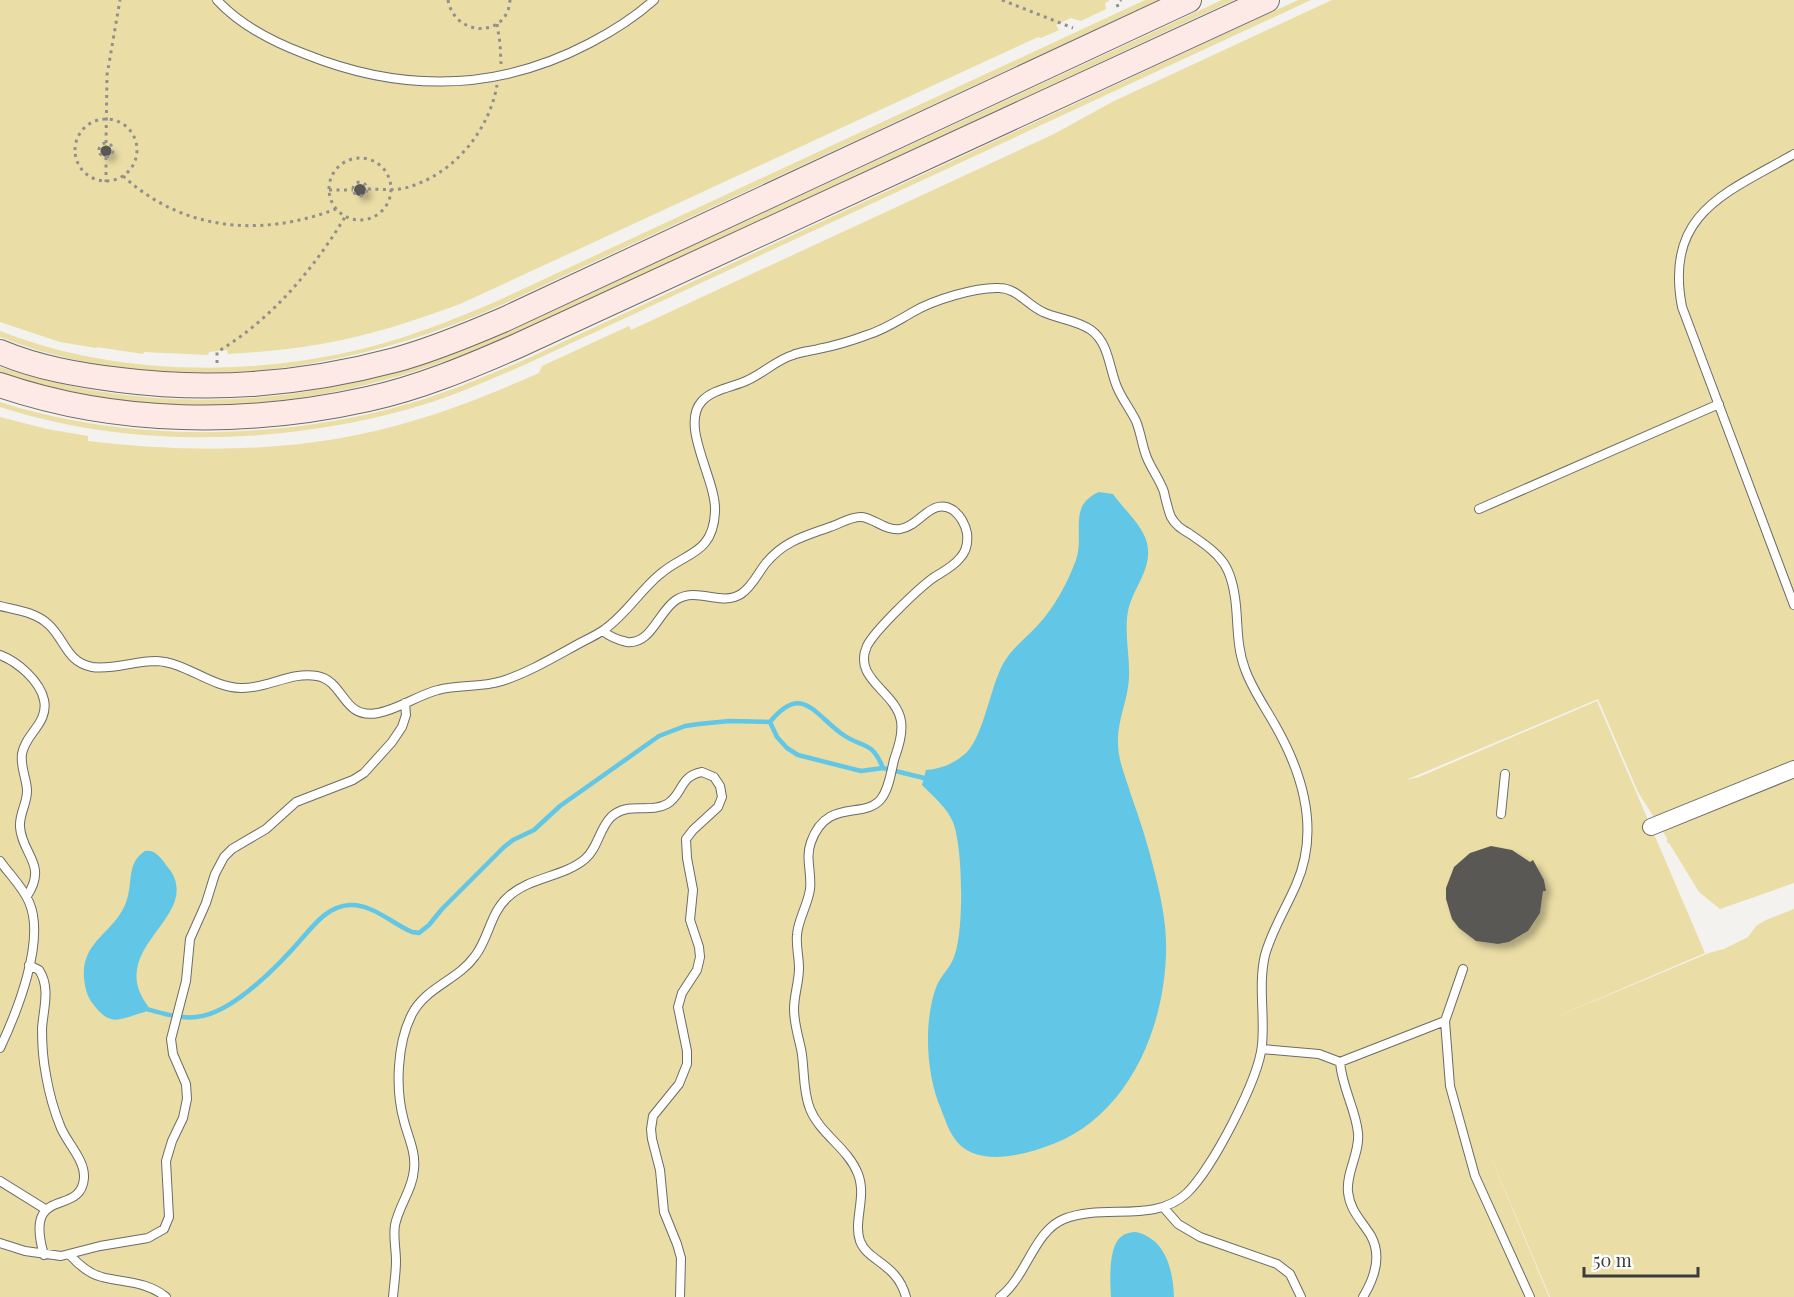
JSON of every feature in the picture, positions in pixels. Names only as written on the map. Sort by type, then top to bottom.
[{"type":"street","points":[[0,352],[52,369],[99,377],[209,386],[291,381],[397,359],[503,320],[1189,0]]},
{"type":"street","points":[[0,385],[77,406],[146,416],[218,417],[295,412],[369,399],[405,389],[517,346],[1267,0]]},
{"type":"street","points":[[1651,827],[1794,769]]},
{"type":"lane","points":[[217,0],[227,11],[267,37],[291,49],[343,68],[391,78],[435,82],[459,82],[499,77],[535,68],[581,48],[618,27],[654,0]]},
{"type":"lane","points":[[1794,154],[1717,200],[1701,213],[1682,246],[1678,262],[1678,283],[1682,307],[1794,605]]},
{"type":"lane","points":[[0,606],[34,615],[45,621],[73,659],[88,666],[110,667],[153,661],[165,662],[218,683],[246,688],[293,677],[317,676],[329,680],[350,706],[361,713],[377,713],[442,689],[479,687],[509,679],[603,631],[661,573],[700,550],[709,538],[715,518],[714,494],[697,442],[694,423],[697,408],[707,397],[751,379],[790,355],[870,335],[929,304],[976,291],[1006,288],[1043,312],[1088,328],[1102,341],[1115,382],[1135,420],[1147,457],[1161,486],[1170,516],[1181,528],[1215,551],[1226,566],[1235,596],[1237,638],[1244,666],[1287,747],[1299,778],[1306,805],[1308,840],[1303,868],[1270,941],[1264,963],[1261,993],[1262,1049],[1242,1103],[1212,1157],[1189,1191],[1164,1208],[1081,1215],[1056,1223],[1043,1236],[1012,1288],[1000,1297]]},
{"type":"lane","points":[[1479,509],[1719,404]]},
{"type":"lane","points":[[603,631],[616,639],[635,642],[644,638],[665,609],[679,598],[693,594],[727,598],[739,596],[764,565],[789,542],[809,533],[858,518],[863,517],[888,528],[900,529],[913,524],[935,508],[948,507],[957,513],[964,524],[967,537],[964,553],[958,561],[918,591],[872,638],[865,653],[863,662],[867,674],[891,698],[900,719],[901,736],[884,794],[877,802],[870,807],[838,813],[827,819],[817,829],[808,854],[809,893],[797,932],[799,966],[794,1011],[810,1108],[820,1126],[853,1164],[860,1178],[862,1188],[859,1235],[861,1241],[867,1251],[896,1275],[906,1297]]},
{"type":"lane","points":[[0,655],[14,662],[29,676],[38,687],[45,702],[42,718],[24,747],[22,756],[27,793],[20,828],[31,855],[35,873],[33,885],[27,896]]},
{"type":"lane","points":[[0,1244],[44,1255],[61,1256],[100,1246],[148,1238],[160,1233],[166,1226],[169,1217],[166,1161],[183,1118],[187,1100],[186,1084],[172,1051],[171,1039],[186,981],[190,939],[206,903],[215,874],[224,857],[236,846],[266,830],[296,802],[364,773],[392,742],[402,727],[406,715],[405,703]]},
{"type":"lane","points":[[393,1297],[396,1221],[414,1171],[414,1152],[401,1111],[398,1087],[401,1054],[412,1014],[429,993],[475,957],[493,917],[507,897],[531,882],[586,859],[605,825],[616,813],[630,808],[663,806],[674,798],[688,776],[702,772],[714,777],[720,786],[722,797],[718,807],[686,839],[693,890],[690,920],[700,957],[697,970],[682,993],[678,1007],[687,1051],[687,1064],[679,1084],[653,1116],[651,1129],[651,1139],[660,1170],[664,1212],[681,1258],[680,1297]]},
{"type":"lane","points":[[1501,814],[1504,774]]},
{"type":"lane","points":[[0,861],[27,896],[32,909],[34,932],[29,965],[12,1021],[0,1048]]},
{"type":"lane","points":[[29,965],[39,970],[44,979],[46,992],[42,1027],[43,1052],[50,1092],[61,1128],[79,1158],[84,1172],[83,1182],[77,1194],[45,1209],[41,1215],[38,1231],[44,1255]]},
{"type":"lane","points":[[1463,969],[1445,1021],[1450,1086],[1469,1159],[1482,1195],[1530,1297]]},
{"type":"lane","points":[[1262,1049],[1319,1054],[1340,1062],[1445,1021]]},
{"type":"lane","points":[[1340,1062],[1341,1076],[1358,1133],[1348,1192],[1354,1212],[1371,1238],[1376,1253],[1375,1272],[1363,1297]]},
{"type":"lane","points":[[0,1181],[45,1209]]},
{"type":"lane","points":[[1164,1208],[1178,1224],[1200,1237],[1277,1264],[1290,1274],[1302,1297]]},
{"type":"lane","points":[[70,1255],[95,1275],[147,1285],[166,1297]]},
{"type":"path","points":[[106,143],[108,65],[120,0]]},
{"type":"path","points":[[448,0],[453,15],[465,26],[481,29],[497,24],[507,13],[510,0]]},
{"type":"path","points":[[1002,0],[1073,28]]},
{"type":"path","points":[[1118,7],[1117,4],[1121,0]]},
{"type":"path","points":[[368,189],[407,188],[434,175],[463,153],[476,137],[489,113],[499,77],[501,53],[497,24]]},
{"type":"path","points":[[106,119],[122,123],[128,128],[136,142],[136,158],[133,166],[123,176],[106,182],[98,181],[84,172],[76,158],[75,150],[79,135],[84,128],[98,120],[106,119]]},
{"type":"path","points":[[106,143],[110,144],[114,150],[110,156],[106,157]]},
{"type":"path","points":[[106,143],[102,144],[99,150],[103,157],[106,157]]},
{"type":"path","points":[[106,157],[106,182]]},
{"type":"path","points":[[360,158],[368,159],[382,167],[392,189],[388,205],[376,216],[361,221],[345,217],[336,209],[330,198],[329,190],[333,174],[338,168],[352,159],[360,158]]},
{"type":"path","points":[[123,176],[151,198],[172,208],[195,217],[224,224],[259,226],[285,224],[336,209]]},
{"type":"path","points":[[353,190],[354,186],[360,182],[364,183],[368,189]]},
{"type":"path","points":[[353,190],[357,196],[361,197],[367,193],[368,189]]},
{"type":"path","points":[[329,190],[353,190]]},
{"type":"path","points":[[217,363],[217,352],[261,320],[303,278],[323,253],[345,217]]},
{"type":"shaded area","points":[[0,0],[1110,0],[1105,3],[1106,9],[1081,21],[1071,18],[1056,25],[1059,30],[1041,38],[1038,37],[460,304],[391,327],[339,341],[263,352],[228,354],[227,350],[209,352],[208,355],[144,352],[143,354],[96,348],[60,342],[0,322]]},
{"type":"shaded area","points":[[1145,0],[1158,0],[497,307],[438,330],[377,349],[314,363],[251,371],[187,373],[124,368],[61,357],[0,337],[0,331],[43,346],[87,356],[178,367],[269,365],[314,359],[393,341],[495,302]]},
{"type":"shaded area","points":[[1222,0],[1234,0],[512,335],[449,360],[386,380],[323,394],[259,403],[195,405],[131,401],[66,390],[0,372],[0,367],[65,385],[130,396],[194,400],[258,397],[322,389],[385,375],[448,356],[510,331]]},
{"type":"shaded area","points":[[1298,0],[1311,0],[524,365],[424,405],[359,421],[308,430],[204,437],[152,436],[101,430],[50,421],[0,407],[0,402],[100,425],[205,432],[310,425],[362,416],[425,399],[522,361]]},
{"type":"shaded area","points":[[1332,0],[1794,0],[1794,883],[1720,909],[1699,892],[1667,843],[1667,838],[1638,792],[1598,699],[1406,780],[1419,777],[1597,701],[1705,953],[1544,1022],[1709,953],[1724,949],[1748,937],[1756,926],[1766,920],[1794,909],[1794,1297],[1550,1297],[1480,1131],[1549,1297],[0,1297],[0,417],[47,429],[88,436],[88,441],[213,449],[255,448],[338,439],[434,414],[480,398],[539,373],[542,366],[629,326],[631,330],[1054,134],[1112,102]]},
{"type":"water","points":[[1099,492],[1113,494],[1137,523],[1147,543],[1145,570],[1128,611],[1129,678],[1119,727],[1118,750],[1157,880],[1166,943],[1163,984],[1148,1044],[1134,1072],[1117,1097],[1096,1118],[1071,1136],[1042,1148],[1011,1156],[990,1157],[970,1152],[957,1142],[951,1133],[936,1095],[929,1064],[930,1014],[937,985],[952,962],[958,942],[961,888],[959,850],[953,822],[943,807],[922,785],[926,770],[943,767],[953,762],[963,756],[973,744],[1003,664],[1043,619],[1064,587],[1076,560],[1080,513],[1089,498]]},
{"type":"water","points":[[145,851],[153,852],[164,862],[172,873],[177,890],[173,905],[144,951],[137,968],[138,986],[148,1006],[145,1012],[123,1019],[111,1019],[100,1012],[89,998],[84,982],[84,966],[92,946],[120,915],[128,897],[132,869],[139,856]]},
{"type":"water","points":[[1136,1232],[1154,1241],[1166,1257],[1172,1276],[1174,1297],[1111,1297],[1111,1264],[1114,1247],[1122,1236]]},
{"type":"building","points":[[106,145],[112,151],[106,157],[100,151]]},
{"type":"building","points":[[360,184],[366,190],[360,196],[354,190]]},
{"type":"building","points":[[1491,846],[1512,850],[1530,862],[1533,860],[1544,880],[1546,891],[1543,891],[1540,913],[1528,931],[1509,942],[1498,944],[1476,941],[1459,928],[1452,919],[1446,899],[1446,888],[1454,867],[1470,853]]},
{"type":"waterway","points":[[770,722],[781,710],[791,705],[799,703],[808,706],[849,739],[870,748],[883,768]]},
{"type":"waterway","points":[[146,1009],[171,1015],[196,1017],[225,1007],[256,985],[319,920],[330,911],[343,906],[366,908],[405,929],[419,933],[504,847],[534,830],[560,806],[659,736],[685,726],[729,721],[770,722],[777,737],[787,748],[798,755],[861,771],[883,768],[924,778]]}]
